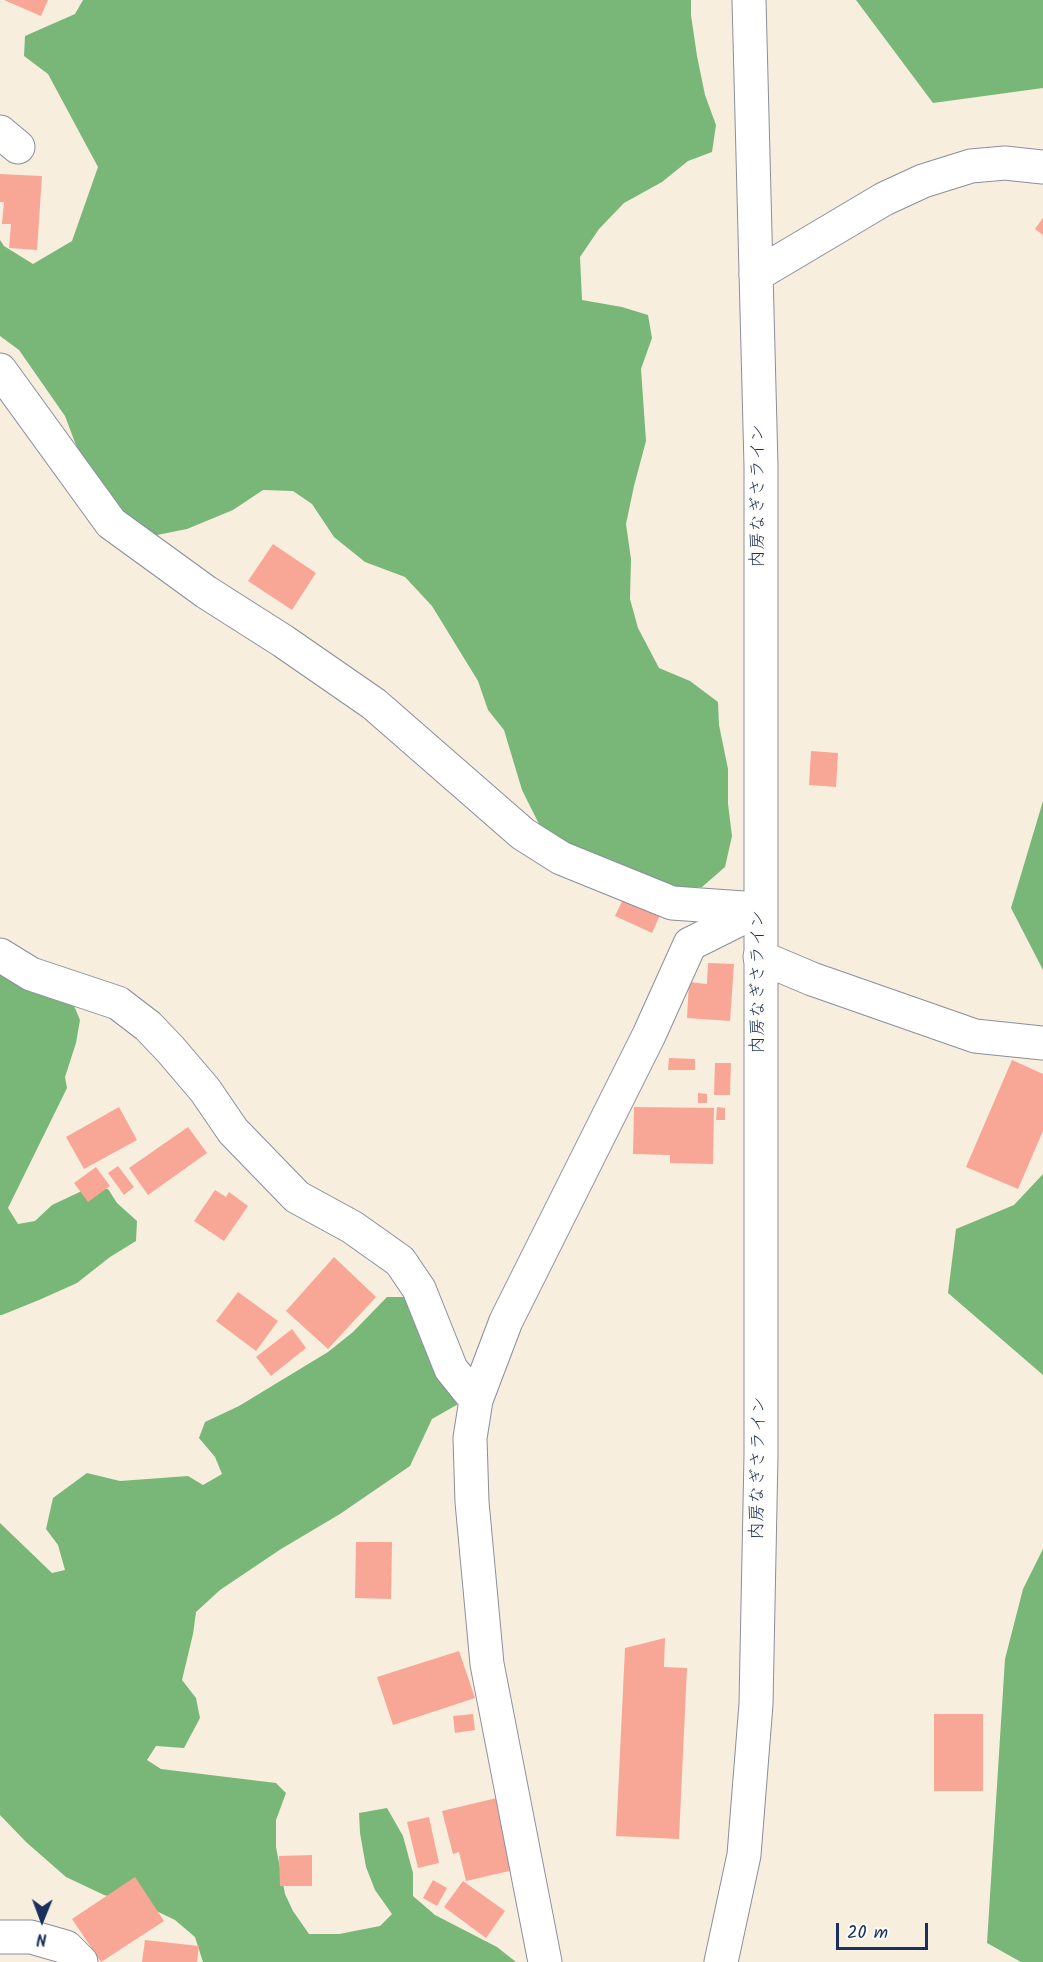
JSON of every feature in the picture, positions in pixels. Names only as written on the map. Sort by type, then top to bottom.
[{"type":"main road","name":"内房なぎさライン","points":[[721,1962],[744,1855],[756,1704],[761,1455],[761,466],[749,0]]},
{"type":"main road","points":[[756,275],[874,204],[923,182],[971,166],[1005,163],[1043,167]]},
{"type":"main road","points":[[0,370],[111,523],[206,592],[283,641],[374,704],[523,834],[561,858],[672,903],[760,909]]},
{"type":"main road","points":[[545,1962],[487,1664],[472,1502],[470,1438],[476,1400],[506,1321],[650,1035],[690,944],[760,909]]},
{"type":"main road","points":[[0,955],[31,974],[97,995],[126,1009],[148,1026],[170,1049],[205,1090],[233,1131],[297,1197],[352,1227],[400,1260],[419,1289],[451,1369],[476,1400]]},
{"type":"main road","points":[[760,957],[812,979],[975,1036],[1043,1043]]},
{"type":"main road","points":[[0,1937],[31,1937],[66,1947],[81,1962]]},
{"type":"green space","points":[[83,0],[691,0],[697,56],[705,95],[716,125],[712,152],[688,161],[662,182],[624,203],[599,229],[580,257],[582,300],[622,307],[648,315],[652,338],[641,369],[646,441],[626,524],[631,559],[630,599],[638,628],[659,668],[690,681],[718,702],[719,725],[728,769],[728,804],[732,836],[725,867],[702,887],[664,891],[548,842],[522,790],[504,730],[488,710],[478,681],[432,606],[405,577],[365,562],[334,537],[312,504],[293,491],[263,490],[233,510],[187,529],[157,535],[117,518],[82,461],[65,416],[19,350],[0,336],[0,240],[4,246],[33,264],[72,241],[98,167],[48,74],[24,56],[25,36],[75,14]]},
{"type":"green space","points":[[856,0],[1043,0],[1043,88],[933,103]]},
{"type":"green space","points":[[1043,801],[1043,970],[1011,908]]},
{"type":"green space","points":[[0,970],[40,995],[72,1001],[80,1020],[76,1043],[65,1077],[67,1088],[8,1208],[18,1224],[35,1221],[52,1205],[86,1189],[108,1189],[117,1203],[137,1221],[136,1241],[110,1257],[77,1283],[2,1315],[0,1315]]},
{"type":"green space","points":[[1043,1174],[1043,1375],[948,1293],[956,1229],[1014,1205]]},
{"type":"green space","points":[[387,1297],[406,1297],[460,1403],[432,1419],[410,1466],[340,1514],[281,1549],[220,1590],[196,1612],[182,1680],[196,1698],[200,1718],[184,1748],[156,1746],[147,1760],[161,1769],[276,1783],[286,1793],[276,1820],[276,1847],[285,1894],[293,1911],[309,1934],[339,1934],[380,1926],[392,1914],[375,1890],[366,1867],[359,1813],[387,1808],[403,1836],[413,1873],[413,1896],[435,1915],[497,1947],[516,1962],[203,1962],[195,1937],[175,1920],[148,1907],[104,1895],[66,1877],[26,1842],[0,1815],[0,1523],[52,1573],[65,1570],[58,1545],[46,1529],[53,1498],[87,1473],[120,1481],[188,1476],[203,1485],[222,1474],[215,1457],[199,1438],[205,1422],[239,1406],[328,1352],[353,1332]]},
{"type":"green space","points":[[1043,1549],[1043,1962],[1021,1962],[987,1943],[1005,1659],[1023,1589]]},
{"type":"building","points":[[4,0],[48,0],[41,16]]},
{"type":"building","points":[[0,174],[42,176],[37,250],[9,248],[11,224],[2,224],[4,202],[0,202]]},
{"type":"building","points":[[1043,218],[1043,235],[1035,229]]},
{"type":"building","points":[[273,544],[316,573],[292,610],[248,581]]},
{"type":"building","points":[[811,751],[838,753],[836,787],[809,785]]},
{"type":"building","points":[[624,897],[661,913],[652,933],[615,916]]},
{"type":"building","points":[[708,963],[734,964],[730,1021],[687,1018],[689,982],[707,984]]},
{"type":"building","points":[[669,1058],[695,1059],[695,1070],[668,1070]]},
{"type":"building","points":[[1012,1060],[1043,1074],[1043,1131],[1018,1189],[966,1167]]},
{"type":"building","points":[[715,1063],[731,1063],[730,1095],[714,1095]]},
{"type":"building","points":[[698,1093],[707,1094],[707,1103],[698,1103]]},
{"type":"building","points":[[119,1107],[137,1140],[84,1169],[66,1137]]},
{"type":"building","points":[[634,1107],[714,1108],[713,1164],[670,1163],[670,1155],[633,1154]]},
{"type":"building","points":[[717,1107],[725,1108],[725,1120],[716,1120]]},
{"type":"building","points":[[188,1127],[207,1153],[148,1195],[129,1168]]},
{"type":"building","points":[[118,1166],[134,1187],[124,1195],[108,1173]]},
{"type":"building","points":[[96,1167],[110,1186],[88,1202],[74,1183]]},
{"type":"building","points":[[215,1190],[226,1197],[229,1192],[248,1206],[224,1241],[194,1221]]},
{"type":"building","points":[[334,1257],[376,1297],[328,1349],[286,1311]]},
{"type":"building","points":[[238,1292],[278,1321],[256,1351],[216,1321]]},
{"type":"building","points":[[292,1329],[306,1348],[271,1376],[256,1357]]},
{"type":"building","points":[[356,1542],[392,1542],[391,1599],[355,1598]]},
{"type":"building","points":[[665,1638],[664,1667],[687,1668],[679,1839],[616,1836],[625,1648]]},
{"type":"building","points":[[459,1651],[475,1698],[393,1725],[377,1677]]},
{"type":"building","points":[[473,1714],[475,1730],[455,1733],[453,1716]]},
{"type":"building","points":[[934,1714],[983,1714],[983,1791],[934,1791]]},
{"type":"building","points":[[501,1797],[518,1869],[466,1881],[459,1852],[453,1854],[442,1811]]},
{"type":"building","points":[[429,1817],[439,1863],[418,1868],[407,1822]]},
{"type":"building","points":[[312,1855],[312,1886],[280,1886],[279,1856]]},
{"type":"building","points":[[135,1877],[164,1921],[101,1962],[72,1919]]},
{"type":"building","points":[[433,1880],[447,1888],[437,1906],[423,1898]]},
{"type":"building","points":[[463,1881],[505,1911],[486,1938],[444,1907]]},
{"type":"building","points":[[145,1940],[199,1946],[197,1962],[142,1962]]}]
